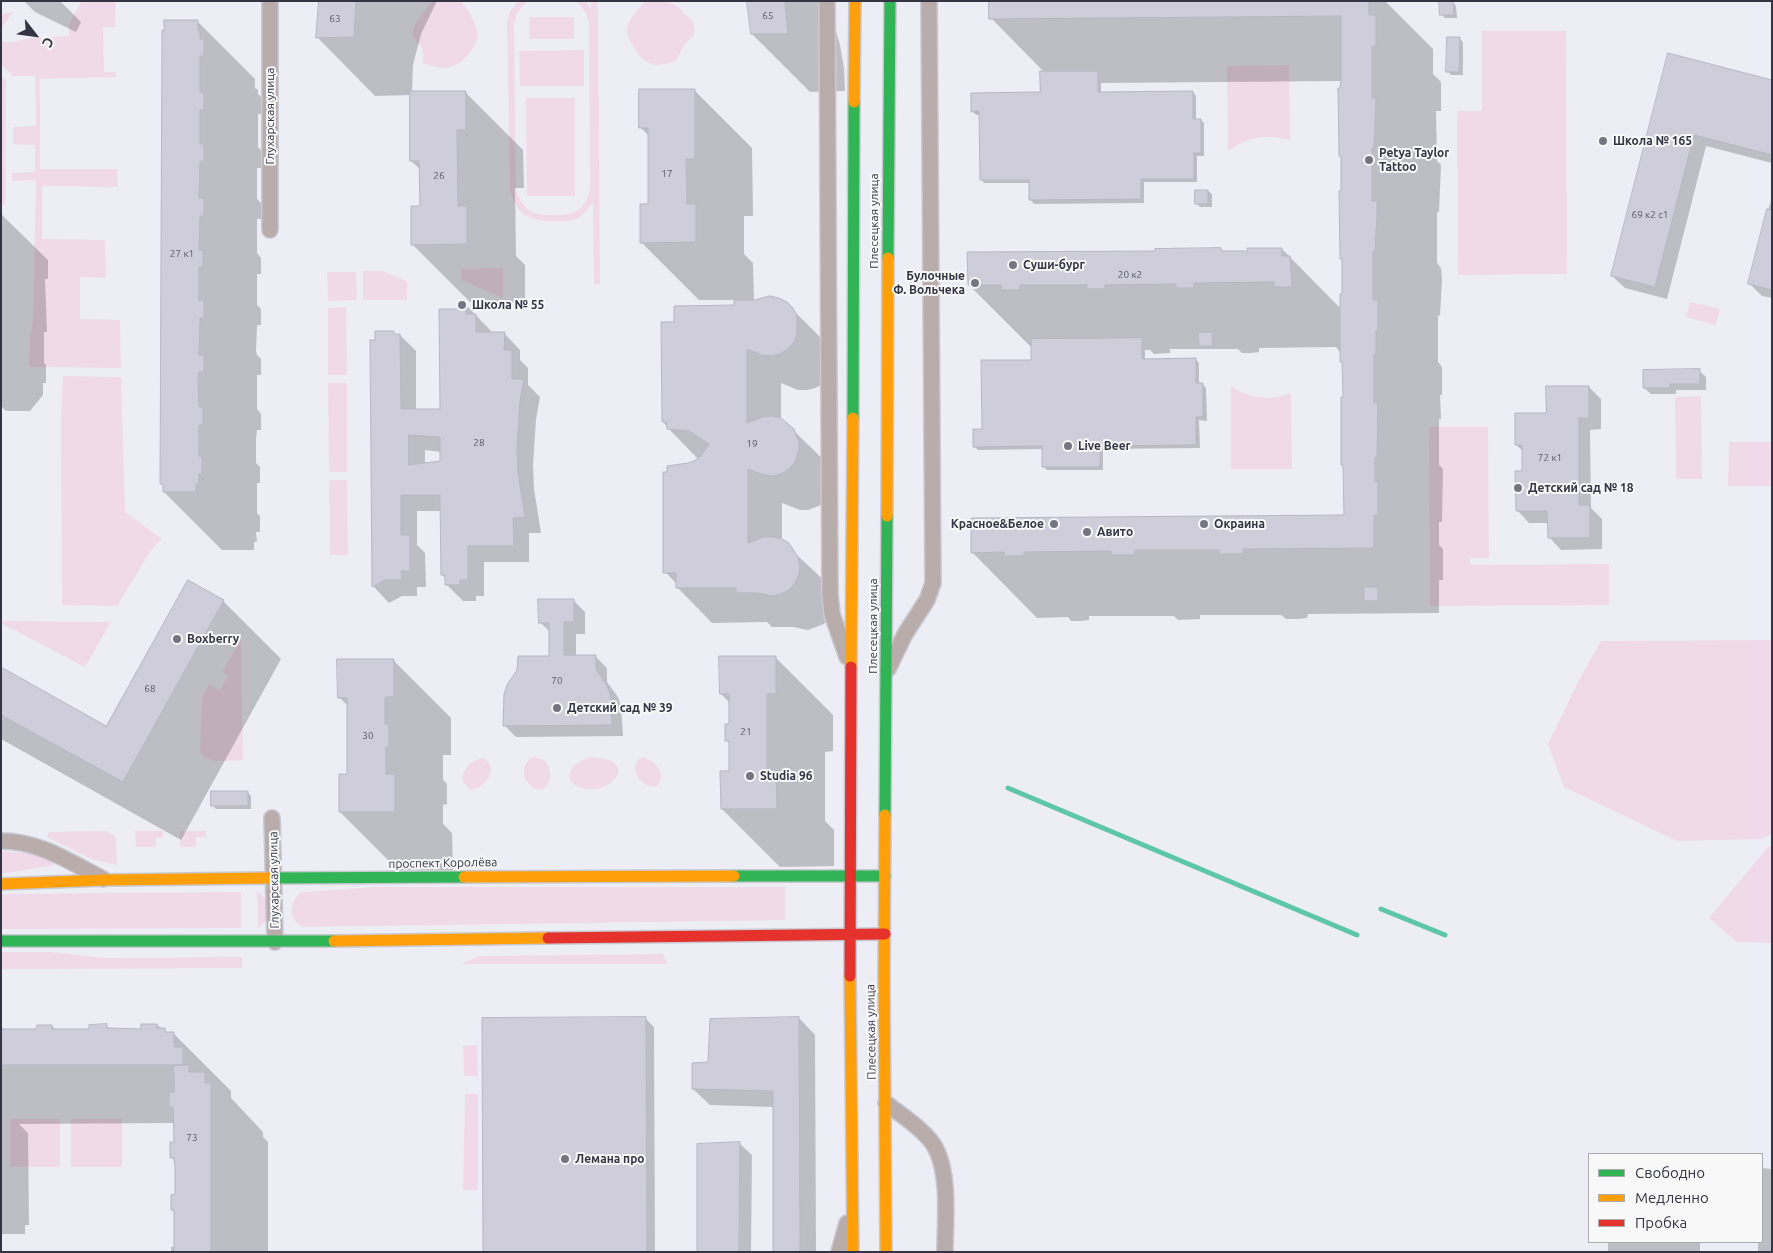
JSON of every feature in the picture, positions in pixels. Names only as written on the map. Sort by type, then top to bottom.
[{"type":"main road","name":"Плесецкая улица","points":[[853,1252],[850,876],[855,1]]},
{"type":"main road","name":"Плесецкая улица","points":[[886,1252],[884,981],[890,1]]},
{"type":"main road","name":"проспект Королёва","points":[[1,884],[105,880],[273,878],[885,876]]},
{"type":"main road","points":[[1,940],[275,942],[885,934]]},
{"type":"street","name":"Глухарская улица","points":[[270,1],[270,230]]},
{"type":"street","points":[[828,1],[830,595],[832,614],[851,669]]},
{"type":"street","points":[[886,673],[905,634],[928,600],[934,583],[929,1]]},
{"type":"street","name":"Глухарская улица","points":[[272,818],[275,942]]},
{"type":"street","points":[[1,841],[28,843],[48,850],[105,880]]},
{"type":"street","points":[[886,1103],[924,1134],[936,1148],[944,1177],[945,1252]]},
{"type":"street","points":[[839,1252],[853,1198]]},
{"type":"shaded area","points":[[82,1],[116,1],[115,27],[103,27],[104,72],[116,72],[116,77],[40,79],[40,169],[117,169],[118,187],[42,186],[42,239],[105,240],[106,278],[80,277],[80,319],[120,320],[121,368],[29,367],[33,319],[36,180],[12,181],[12,173],[35,172],[35,145],[13,144],[13,127],[36,126],[35,76],[13,76],[1,65],[1,29],[2,42],[69,36],[69,24]]},
{"type":"shaded area","points":[[433,1],[461,1],[476,28],[477,38],[472,50],[463,60],[452,67],[440,68],[423,63],[422,48],[414,38],[413,29]]},
{"type":"shaded area","points":[[518,1],[528,1],[518,11],[514,24],[516,189],[521,202],[529,210],[539,214],[553,215],[573,213],[578,210],[585,202],[590,189],[589,22],[586,13],[577,1],[586,1],[591,8],[591,1],[598,1],[600,284],[594,284],[593,203],[580,217],[573,220],[537,220],[530,218],[520,210],[510,190],[507,23],[510,12]]},
{"type":"shaded area","points":[[645,1],[676,5],[693,23],[695,28],[694,35],[684,45],[676,61],[656,65],[651,64],[641,58],[629,39],[627,28],[633,15]]},
{"type":"shaded area","points":[[13,12],[1,29],[1,14]]},
{"type":"shaded area","points":[[529,17],[574,17],[574,39],[529,39]]},
{"type":"shaded area","points":[[1482,31],[1566,31],[1567,274],[1458,275],[1457,111],[1482,111]]},
{"type":"shaded area","points":[[584,50],[584,86],[520,86],[519,51]]},
{"type":"shaded area","points":[[1289,65],[1290,140],[1273,137],[1257,138],[1235,146],[1228,151],[1227,66]]},
{"type":"shaded area","points":[[1,76],[6,80],[5,205],[1,206]]},
{"type":"shaded area","points":[[526,98],[575,98],[575,196],[527,196]]},
{"type":"shaded area","points":[[503,268],[503,298],[461,280],[461,269]]},
{"type":"shaded area","points":[[363,271],[382,271],[407,281],[407,300],[363,300]]},
{"type":"shaded area","points":[[327,272],[356,272],[357,300],[328,301]]},
{"type":"shaded area","points":[[1690,302],[1720,309],[1716,325],[1686,317]]},
{"type":"shaded area","points":[[346,307],[347,375],[328,375],[328,308]]},
{"type":"shaded area","points":[[63,376],[121,377],[125,512],[162,539],[153,547],[117,606],[62,605],[61,423]]},
{"type":"shaded area","points":[[328,383],[347,383],[347,472],[329,472]]},
{"type":"shaded area","points":[[1231,386],[1246,394],[1268,398],[1291,393],[1292,469],[1231,469]]},
{"type":"shaded area","points":[[1701,396],[1702,479],[1676,479],[1675,397]]},
{"type":"shaded area","points":[[1429,427],[1488,427],[1489,558],[1470,558],[1470,565],[1609,564],[1609,605],[1430,606]]},
{"type":"shaded area","points":[[1729,442],[1772,442],[1772,486],[1728,486]]},
{"type":"shaded area","points":[[329,480],[347,480],[348,555],[330,555]]},
{"type":"shaded area","points":[[1,621],[111,622],[85,667],[1,623]]},
{"type":"shaded area","points":[[241,639],[243,760],[225,761],[209,759],[200,753],[202,698],[209,684],[220,690],[228,675],[222,672]]},
{"type":"shaded area","points":[[1772,640],[1772,834],[1761,839],[1677,841],[1564,787],[1548,744],[1578,682],[1601,641]]},
{"type":"shaded area","points":[[533,757],[544,760],[550,771],[548,784],[541,790],[530,786],[525,776],[525,765]]},
{"type":"shaded area","points":[[591,757],[612,762],[619,772],[610,783],[598,789],[576,786],[570,781],[572,768],[582,760]]},
{"type":"shaded area","points":[[642,757],[652,761],[661,773],[660,782],[656,787],[645,784],[637,776],[635,766]]},
{"type":"shaded area","points":[[483,758],[491,766],[489,777],[481,786],[470,790],[463,782],[465,770],[471,763]]},
{"type":"shaded area","points":[[106,831],[115,836],[117,865],[91,859],[47,837],[49,832]]},
{"type":"shaded area","points":[[135,831],[163,831],[163,838],[156,838],[156,847],[136,847]]},
{"type":"shaded area","points":[[180,831],[206,831],[206,837],[196,837],[196,847],[180,847]]},
{"type":"shaded area","points":[[1769,846],[1772,846],[1772,943],[1737,942],[1709,918]]},
{"type":"shaded area","points":[[1,851],[35,854],[53,862],[54,865],[1,874]]},
{"type":"shaded area","points":[[376,887],[785,887],[785,920],[304,927],[293,916],[292,905],[297,896],[302,892]]},
{"type":"shaded area","points":[[257,891],[266,899],[269,910],[266,920],[258,928]]},
{"type":"shaded area","points":[[241,892],[241,928],[1,929],[1,894]]},
{"type":"shaded area","points":[[1,952],[50,952],[106,958],[242,957],[242,968],[1,969]]},
{"type":"shaded area","points":[[663,954],[667,964],[460,964],[480,956]]},
{"type":"shaded area","points":[[477,1045],[478,1076],[464,1076],[463,1046]]},
{"type":"shaded area","points":[[465,1094],[478,1094],[478,1190],[463,1190]]},
{"type":"shaded area","points":[[10,1119],[60,1119],[60,1167],[10,1167]]},
{"type":"shaded area","points":[[71,1119],[122,1119],[122,1167],[71,1167]]},
{"type":"building","points":[[319,1],[356,1],[354,37],[316,38]]},
{"type":"building","points":[[747,1],[785,1],[788,34],[751,34]]},
{"type":"building","points":[[989,1],[1369,1],[1369,15],[1376,15],[1376,46],[1372,47],[1372,98],[1376,98],[1374,148],[1372,148],[1372,201],[1377,201],[1375,251],[1373,251],[1373,300],[1378,300],[1378,330],[1376,330],[1376,354],[1374,354],[1374,403],[1378,403],[1375,482],[1378,482],[1378,515],[1374,515],[1374,548],[1243,549],[1243,554],[1219,554],[1219,550],[1135,550],[1135,555],[1111,555],[1111,551],[1024,552],[1024,556],[1004,556],[1004,552],[971,553],[971,518],[1344,515],[1343,465],[1341,465],[1341,397],[1343,397],[1342,361],[1340,362],[1340,294],[1342,294],[1342,259],[1340,259],[1339,191],[1341,191],[1341,156],[1339,156],[1338,88],[1340,88],[1341,78],[1341,16],[989,19]]},
{"type":"building","points":[[1439,1],[1453,1],[1454,15],[1440,15]]},
{"type":"building","points":[[164,20],[198,20],[200,39],[204,39],[204,56],[200,56],[200,92],[204,92],[204,110],[200,110],[200,144],[204,144],[204,162],[200,161],[199,198],[204,198],[204,216],[200,216],[199,250],[203,250],[203,267],[199,267],[199,300],[204,300],[204,318],[200,318],[199,355],[204,355],[204,372],[199,372],[198,380],[199,407],[203,407],[203,425],[199,425],[199,456],[202,456],[202,474],[199,474],[199,484],[196,484],[196,492],[163,492],[163,484],[160,484],[162,30],[164,31]]},
{"type":"building","points":[[1447,37],[1460,37],[1459,72],[1446,72]]},
{"type":"building","points":[[1668,53],[1772,80],[1772,155],[1694,135],[1655,287],[1611,276]]},
{"type":"building","points":[[1040,71],[1098,71],[1098,92],[1193,91],[1193,119],[1201,119],[1201,153],[1194,153],[1194,179],[1141,179],[1141,199],[1029,200],[1029,180],[980,180],[979,111],[971,112],[971,93],[1040,92]]},
{"type":"building","points":[[639,89],[695,89],[695,159],[686,159],[687,204],[696,204],[696,242],[640,243],[640,204],[648,204],[648,128],[639,128]]},
{"type":"building","points":[[410,91],[466,91],[466,130],[457,130],[458,206],[467,206],[467,244],[411,245],[411,206],[420,206],[419,161],[410,161]]},
{"type":"building","points":[[1195,190],[1208,190],[1208,204],[1195,204]]},
{"type":"building","points":[[1767,209],[1772,210],[1772,290],[1748,284]]},
{"type":"building","points":[[1221,248],[1222,251],[1248,251],[1247,248],[1282,248],[1282,256],[1290,256],[1292,287],[1274,287],[1274,282],[1194,283],[1194,288],[1176,288],[1176,284],[1105,285],[1105,289],[1087,289],[1087,285],[1020,285],[1020,290],[1001,290],[1001,285],[968,285],[967,252],[1155,251],[1155,249]]},
{"type":"building","points":[[770,296],[787,302],[793,308],[797,316],[797,334],[794,342],[780,354],[762,355],[747,349],[747,423],[763,417],[781,418],[794,429],[799,442],[799,449],[795,462],[781,474],[773,476],[764,475],[748,469],[748,543],[764,537],[773,537],[789,543],[798,557],[799,575],[789,590],[772,596],[757,593],[736,593],[736,588],[676,588],[676,573],[663,573],[663,472],[667,472],[667,466],[696,460],[709,444],[689,431],[667,429],[666,422],[662,422],[661,322],[674,322],[674,306],[734,305],[734,300],[754,300]]},
{"type":"building","points":[[466,303],[466,314],[476,314],[476,332],[505,332],[504,350],[512,350],[512,379],[524,379],[520,402],[517,448],[518,472],[525,517],[513,518],[514,546],[468,546],[468,580],[460,580],[460,585],[445,585],[445,575],[441,575],[440,495],[401,495],[401,535],[410,535],[410,571],[401,571],[402,580],[385,580],[372,587],[370,340],[375,340],[375,331],[394,331],[394,334],[400,334],[401,409],[440,409],[439,309],[456,309]],"holes":[[[409,435],[440,437],[440,461],[409,465]]]},
{"type":"building","points":[[1212,332],[1213,346],[1199,346],[1198,333]]},
{"type":"building","points":[[1142,338],[1142,359],[1196,358],[1196,383],[1203,383],[1203,417],[1196,417],[1196,445],[1100,446],[1100,467],[1042,467],[1042,446],[973,447],[973,429],[982,429],[981,360],[1031,360],[1031,339]]},
{"type":"building","points":[[1700,369],[1700,384],[1670,384],[1670,388],[1643,388],[1643,370]]},
{"type":"building","points":[[1546,386],[1589,386],[1589,418],[1579,418],[1579,505],[1590,505],[1590,538],[1548,538],[1547,511],[1516,511],[1515,471],[1522,471],[1522,445],[1515,445],[1515,413],[1546,413]]},
{"type":"building","points":[[188,580],[224,600],[123,782],[1,715],[1,667],[106,726]]},
{"type":"building","points":[[1364,587],[1378,587],[1378,601],[1364,601]]},
{"type":"building","points":[[538,599],[574,599],[574,622],[564,622],[564,655],[596,655],[596,669],[610,693],[612,725],[503,726],[504,694],[507,685],[517,670],[518,656],[549,656],[549,623],[539,623]]},
{"type":"building","points":[[719,656],[776,656],[776,694],[767,694],[767,770],[776,770],[777,809],[721,809],[720,771],[729,771],[729,741],[725,741],[725,724],[729,724],[729,694],[720,694]]},
{"type":"building","points":[[337,659],[394,659],[394,697],[385,697],[385,724],[389,724],[389,747],[386,747],[386,774],[395,774],[395,812],[339,812],[339,774],[347,774],[347,698],[338,698]]},
{"type":"building","points":[[211,791],[248,791],[248,806],[211,806]]},
{"type":"building","name":"Лемана про","points":[[646,1017],[647,1252],[483,1252],[482,1018]]},
{"type":"building","points":[[799,1017],[800,1252],[773,1252],[773,1091],[692,1089],[692,1063],[708,1062],[710,1019]]},
{"type":"building","points":[[107,1024],[107,1028],[141,1029],[141,1024],[157,1024],[157,1028],[165,1028],[165,1032],[174,1032],[174,1047],[183,1047],[183,1065],[1,1065],[1,1029],[36,1029],[37,1025],[52,1025],[52,1029],[89,1029],[89,1025]]},
{"type":"building","points":[[174,1065],[189,1065],[189,1072],[205,1072],[205,1083],[211,1083],[211,1252],[174,1252],[174,1210],[171,1210],[171,1195],[175,1194],[175,1167],[174,1158],[170,1158],[170,1142],[174,1142],[173,1107],[169,1107],[169,1092],[174,1092]]},
{"type":"building","points":[[740,1142],[739,1252],[697,1252],[697,1144]]},
{"type":"waterway","points":[[1008,788],[1357,935]]},
{"type":"waterway","points":[[1381,909],[1445,935]]},
{"type":"traffic: fast","points":[[888,258],[890,1]]},
{"type":"traffic: fast","points":[[853,418],[854,102]]},
{"type":"traffic: fast","points":[[885,815],[887,516]]},
{"type":"traffic: fast","points":[[734,876],[885,876]]},
{"type":"traffic: fast","points":[[271,878],[464,877]]},
{"type":"traffic: fast","points":[[1,941],[334,941]]},
{"type":"traffic: slow","points":[[854,102],[855,1]]},
{"type":"traffic: slow","points":[[887,516],[888,258]]},
{"type":"traffic: slow","points":[[851,667],[853,418]]},
{"type":"traffic: slow","points":[[885,815],[886,1252]]},
{"type":"traffic: slow","points":[[464,877],[734,876]]},
{"type":"traffic: slow","points":[[1,884],[105,880],[271,878]]},
{"type":"traffic: slow","points":[[334,941],[548,938]]},
{"type":"traffic: slow","points":[[850,976],[853,1252]]},
{"type":"traffic: jam","points":[[850,976],[851,667]]},
{"type":"traffic: jam","points":[[548,938],[885,934]]},
{"type":"place","name":"Школа № 165","points":[[1603,141]]},
{"type":"place","name":"Petya Taylor Tattoo","points":[[1369,160]]},
{"type":"place","name":"Суши-бург","points":[[1013,265]]},
{"type":"place","name":"Булочные Ф. Вольчека","points":[[975,283]]},
{"type":"place","name":"Школа № 55","points":[[462,305]]},
{"type":"place","name":"Live Beer","points":[[1068,446]]},
{"type":"place","name":"Детский сад № 18","points":[[1518,488]]},
{"type":"place","name":"Красное&Белое","points":[[1054,524]]},
{"type":"place","name":"Окраина","points":[[1204,524]]},
{"type":"place","name":"Авито","points":[[1087,532]]},
{"type":"place","name":"Boxberry","points":[[177,639]]},
{"type":"place","name":"Детский сад № 39","points":[[557,708]]},
{"type":"place","name":"Studia 96","points":[[750,776]]},
{"type":"place","name":"Лемана про","points":[[565,1159]]}]
